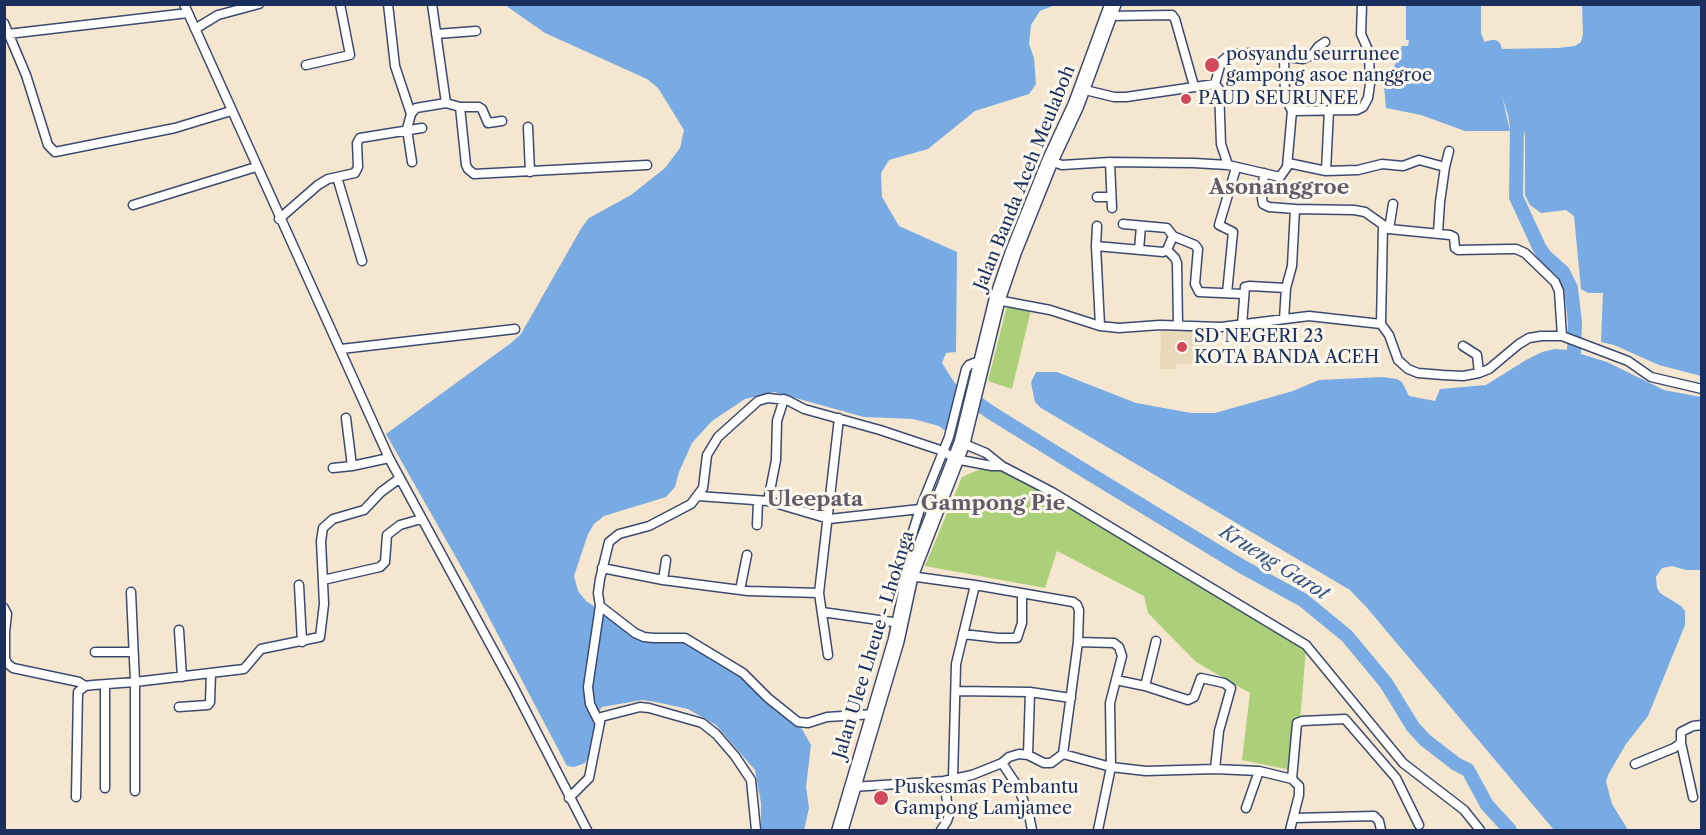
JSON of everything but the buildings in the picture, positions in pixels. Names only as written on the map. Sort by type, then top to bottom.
[{"type":"highway","name":"Jalan Banda Aceh Meulaboh","points":[[958,439],[970,380],[982,360],[997,300],[1013,253],[1082,89],[1111,10]]},
{"type":"highway","name":"Jalan Ulee Lheue - Lhoknga","points":[[840,831],[900,623],[910,576],[949,455],[958,439]]},
{"type":"street","points":[[195,29],[218,15],[259,4]]},
{"type":"street","points":[[306,65],[350,55],[340,4]]},
{"type":"street","points":[[388,4],[395,66],[411,114]]},
{"type":"street","points":[[432,4],[446,103]]},
{"type":"street","points":[[1292,111],[1357,110],[1363,107],[1368,98],[1370,84],[1369,52],[1361,34],[1362,4]]},
{"type":"street","points":[[8,34],[186,9],[389,458],[514,688],[587,831]]},
{"type":"street","points":[[1111,10],[1172,15],[1194,87]]},
{"type":"street","points":[[4,23],[26,75],[48,145],[55,152],[175,128],[231,111]]},
{"type":"street","points":[[436,34],[476,31]]},
{"type":"street","points":[[1215,84],[1221,62],[1230,54],[1253,53],[1303,59],[1312,56],[1318,46],[1325,42]]},
{"type":"street","points":[[1050,161],[1062,165],[1168,162],[1232,167],[1280,177],[1285,172],[1288,163],[1292,111],[1285,97],[1284,57]]},
{"type":"street","points":[[1082,89],[1114,97],[1126,97],[1215,84]]},
{"type":"street","points":[[1215,84],[1219,89],[1221,144],[1232,167],[1219,225],[1233,231],[1227,293]]},
{"type":"street","points":[[412,162],[407,129],[411,114],[416,108],[446,103],[460,107],[474,106],[482,109],[488,123],[502,121]]},
{"type":"street","points":[[460,107],[466,165],[470,172],[530,172],[647,165]]},
{"type":"street","points":[[1326,171],[1329,110]]},
{"type":"street","points":[[528,127],[530,172]]},
{"type":"street","points":[[279,219],[318,184],[355,173],[358,167],[357,143],[360,138],[422,128]]},
{"type":"street","points":[[1438,233],[1440,202],[1449,151]]},
{"type":"street","points":[[1288,163],[1326,171],[1358,170],[1382,164],[1403,166],[1419,160],[1445,167]]},
{"type":"street","points":[[1110,162],[1112,208]]},
{"type":"street","points":[[133,205],[256,166]]},
{"type":"street","points":[[1264,173],[1262,198],[1263,204],[1269,207],[1365,212],[1386,227],[1450,235],[1454,237],[1455,248],[1458,250],[1516,249],[1535,261],[1556,282],[1565,337]]},
{"type":"street","points":[[337,177],[362,261]]},
{"type":"street","points":[[1097,197],[1111,197]]},
{"type":"street","points":[[1393,204],[1386,227],[1381,324],[1389,335],[1398,360],[1408,369],[1418,373],[1443,375],[1463,376],[1479,373],[1489,369],[1529,338],[1565,337],[1628,362],[1651,377],[1701,389]]},
{"type":"street","points":[[1284,319],[1286,288],[1292,266],[1295,209]]},
{"type":"street","points":[[1124,224],[1167,228],[1173,236],[1195,245],[1198,249],[1196,289],[1199,292],[1243,294]]},
{"type":"street","points":[[1097,226],[1100,326]]},
{"type":"street","points":[[1139,250],[1141,226]]},
{"type":"street","points":[[1096,246],[1159,253],[1167,250],[1173,236]]},
{"type":"street","points":[[1167,250],[1177,263],[1178,325]]},
{"type":"street","points":[[1242,325],[1243,294],[1247,286],[1286,288]]},
{"type":"street","points":[[997,300],[1050,310],[1100,326],[1119,328],[1178,325],[1221,327],[1309,316],[1381,324]]},
{"type":"street","points":[[341,350],[515,329]]},
{"type":"street","points":[[1463,346],[1477,355],[1479,373]]},
{"type":"street","points":[[599,721],[591,704],[588,687],[600,607],[598,593],[610,541],[619,534],[649,526],[691,504],[703,488],[708,455],[718,437],[758,401],[768,398],[784,399],[804,409],[839,418],[949,455],[992,466],[1002,466]]},
{"type":"street","points":[[768,501],[776,460],[777,421],[784,399]]},
{"type":"street","points":[[346,418],[352,466]]},
{"type":"street","points":[[828,654],[819,593],[839,418]]},
{"type":"street","points":[[958,439],[986,453],[1002,466],[1052,492],[1306,645],[1403,764],[1464,810],[1480,831]]},
{"type":"street","points":[[949,455],[920,509],[908,555],[910,576],[1073,602],[1077,605],[1079,610],[1078,642],[1063,754]]},
{"type":"street","points":[[333,468],[389,458]]},
{"type":"street","points":[[4,608],[7,614],[5,659],[13,668],[79,682],[85,686],[244,669],[261,649],[317,639],[321,634],[323,580],[321,541],[325,524],[333,519],[364,510],[381,492],[400,478]]},
{"type":"street","points":[[698,496],[768,501],[829,519],[920,509]]},
{"type":"street","points":[[757,525],[758,501]]},
{"type":"street","points":[[323,580],[380,567],[386,562],[387,535],[400,525],[422,519]]},
{"type":"street","points":[[741,590],[747,555]]},
{"type":"street","points":[[663,580],[666,560]]},
{"type":"street","points":[[602,568],[663,580],[741,590],[819,593]]},
{"type":"street","points":[[299,585],[302,642]]},
{"type":"street","points":[[953,778],[956,664],[975,585]]},
{"type":"street","points":[[131,592],[135,682],[135,791]]},
{"type":"street","points":[[963,634],[1017,638],[1022,623],[1022,594]]},
{"type":"street","points":[[600,607],[644,637],[685,638],[696,644],[743,673],[768,698],[798,722],[808,723],[827,717],[874,714]]},
{"type":"street","points":[[822,612],[900,623]]},
{"type":"street","points":[[179,630],[182,677]]},
{"type":"street","points":[[1144,686],[1156,641]]},
{"type":"street","points":[[1078,642],[1107,642],[1119,646],[1122,656],[1110,703],[1111,766],[1098,831]]},
{"type":"street","points":[[95,652],[133,652]]},
{"type":"street","points":[[178,707],[208,705],[211,673]]},
{"type":"street","points":[[1116,680],[1188,700],[1194,697],[1201,678],[1224,683],[1231,688],[1219,731],[1215,770]]},
{"type":"street","points":[[105,685],[105,788]]},
{"type":"street","points":[[76,797],[76,696],[85,686]]},
{"type":"street","points":[[956,691],[1030,692],[1071,698]]},
{"type":"street","points":[[1028,754],[1030,692]]},
{"type":"street","points":[[569,798],[589,778],[601,717],[605,714],[640,707],[702,723],[716,734],[752,780],[756,831]]},
{"type":"street","points":[[1292,778],[1297,723],[1345,719],[1396,778],[1419,825]]},
{"type":"street","points":[[1693,798],[1681,743],[1681,732],[1701,725]]},
{"type":"street","points":[[1635,764],[1681,743]]},
{"type":"street","points":[[852,788],[944,781],[972,775],[1002,763],[1014,755],[1028,754],[1048,764],[1063,754],[1111,766],[1146,771],[1259,771],[1292,778],[1299,786],[1290,831]]},
{"type":"street","points":[[1002,763],[1018,787],[1029,815],[1032,831]]},
{"type":"street","points":[[1246,808],[1259,771]]},
{"type":"street","points":[[941,831],[949,815],[944,781]]},
{"type":"street","points":[[1293,818],[1374,816],[1379,821],[1381,831]]},
{"type":"shaded area","name":"SD NEGERI 23 KOTA BANDA ACEH","points":[[1161,328],[1204,330],[1202,365],[1177,364],[1176,369],[1160,369]]},
{"type":"green space","points":[[1007,306],[1031,310],[1012,389],[988,381]]},
{"type":"green space","points":[[985,467],[1014,475],[1306,648],[1296,771],[1242,760],[1250,693],[1196,662],[1148,613],[1144,596],[1057,551],[1045,588],[925,566],[962,477]]},
{"type":"water","points":[[505,5],[1055,5],[1040,11],[1031,25],[1029,44],[1034,58],[1036,84],[1029,94],[975,111],[928,149],[889,160],[881,173],[882,197],[899,226],[957,252],[956,352],[946,353],[942,363],[959,390],[948,433],[939,426],[913,419],[864,417],[774,392],[745,399],[712,421],[692,443],[675,487],[666,497],[604,516],[594,524],[588,534],[574,576],[578,591],[586,601],[634,633],[691,645],[747,678],[784,716],[802,729],[811,745],[806,787],[809,808],[804,830],[761,830],[761,803],[755,770],[716,725],[688,709],[642,700],[602,707],[598,712],[593,748],[585,763],[574,767],[567,766],[475,591],[386,434],[521,334],[589,218],[631,195],[665,168],[680,148],[684,130],[658,88],[647,79],[545,33]]},
{"type":"water","points":[[1406,5],[1481,5],[1481,33],[1497,73],[1510,131],[1465,131],[1421,115],[1386,108],[1384,86],[1387,75],[1394,67],[1402,46],[1408,46]]},
{"type":"water","points":[[1582,5],[1701,5],[1701,376],[1659,365],[1614,345],[1601,342],[1603,293],[1588,293],[1581,289],[1574,216],[1566,210],[1541,213],[1530,205],[1525,195],[1525,136],[1521,112],[1499,49],[1575,46],[1581,42],[1583,34]]},
{"type":"water","points":[[1555,349],[1568,350],[1607,362],[1664,390],[1701,397],[1701,570],[1686,570],[1672,566],[1662,568],[1656,577],[1660,593],[1685,611],[1685,625],[1648,716],[1626,744],[1606,782],[1612,804],[1628,830],[1554,830],[1350,590],[1041,408],[1035,402],[1031,382],[1036,372],[1057,372],[1136,403],[1191,413],[1215,413],[1293,391],[1319,380],[1382,377],[1397,379],[1402,382],[1409,396],[1435,401],[1440,389],[1486,385],[1526,360],[1542,352]]},
{"type":"waterway","points":[[1488,48],[1494,47],[1515,114],[1517,127],[1516,197],[1539,247],[1545,256],[1563,272],[1571,288],[1575,323],[1574,352]]},
{"type":"waterway","name":"Krueng Garot","points":[[959,390],[1077,466],[1241,566],[1303,600],[1347,636],[1386,683],[1413,727],[1425,740],[1456,764],[1468,770],[1487,805],[1510,830]]},
{"type":"place","name":"posyandu seurrunee gampong asoe nanggroe","points":[[1212,65]]},
{"type":"place","name":"PAUD SEURUNEE","points":[[1186,99]]},
{"type":"place","name":"SD NEGERI 23 KOTA BANDA ACEH","points":[[1182,347]]},
{"type":"place","name":"Puskesmas Pembantu Gampong Lamjamee","points":[[881,798]]},
{"type":"district","name":"Asonanggroe","points":[[1279,188]]},
{"type":"district","name":"Uleepata","points":[[815,500]]},
{"type":"district","name":"Gampong Pie","points":[[993,504]]}]
